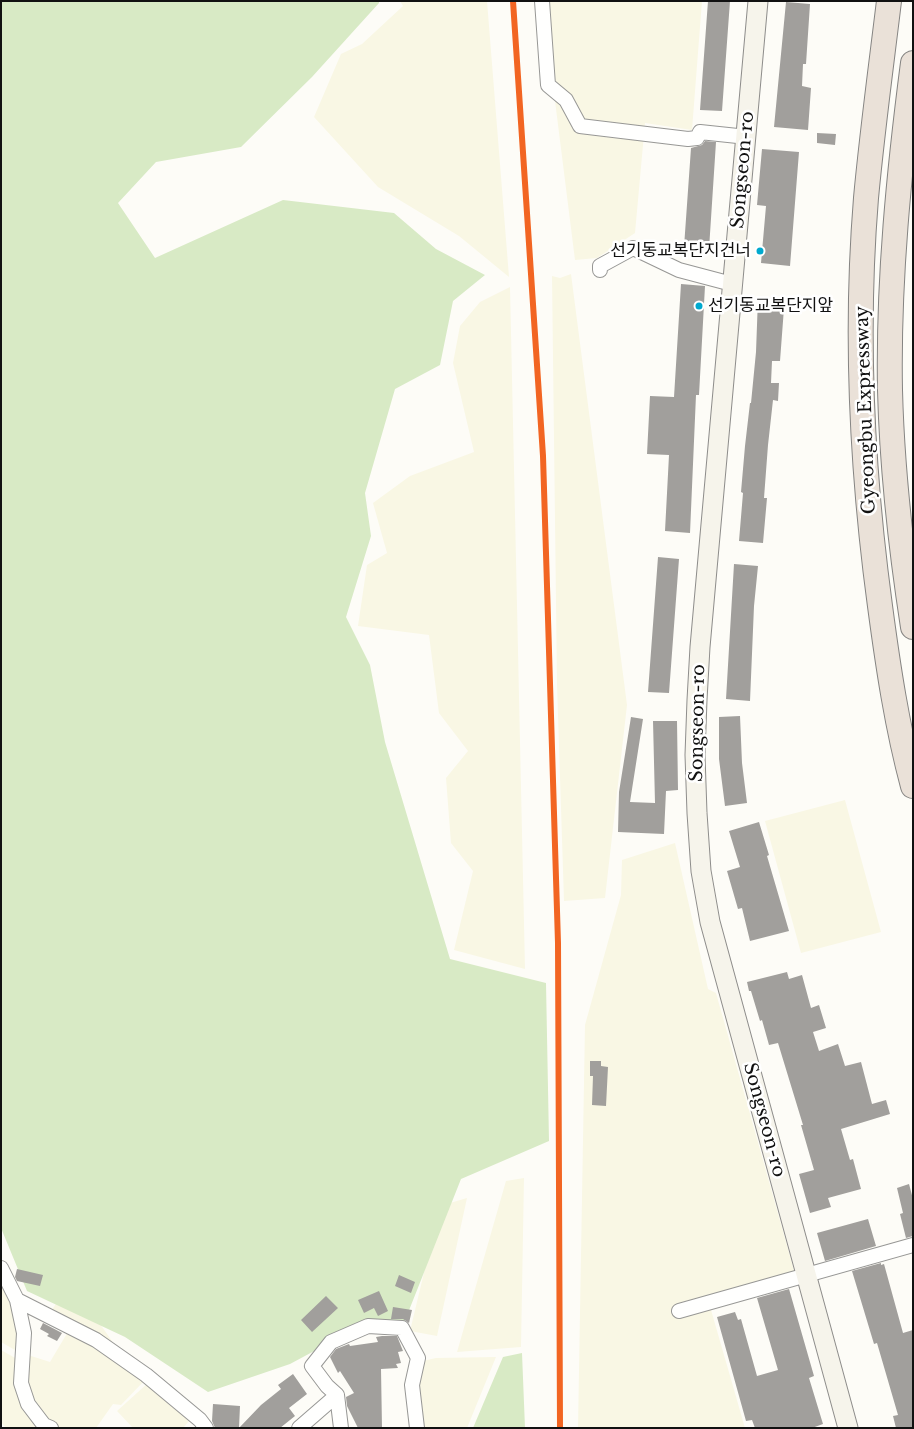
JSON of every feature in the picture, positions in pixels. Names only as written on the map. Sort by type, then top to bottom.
[{"type":"highway","name":"Gyeongbu Expressway","points":[[889,1],[866,199],[861,370],[865,469],[874,565],[888,671],[913,786]]},
{"type":"highway","name":"Gyeongbu Expressway","points":[[913,63],[904,131],[892,273],[890,391],[897,501],[913,627]]},
{"type":"main road","name":"Songseon-ro","points":[[758,1],[700,647],[695,755],[698,823],[701,870],[710,922],[848,1428]]},
{"type":"street","points":[[542,1],[548,86],[566,100],[580,126],[688,139],[696,138],[700,132],[747,137]]},
{"type":"street","points":[[600,270],[600,266],[634,248],[679,270],[732,284]]},
{"type":"street","points":[[680,1311],[913,1245]]},
{"type":"street","points":[[1,1268],[17,1300],[24,1333],[21,1383],[28,1404],[44,1425],[50,1428]]},
{"type":"street","points":[[17,1300],[96,1340],[146,1375],[200,1420],[206,1428]]},
{"type":"street","points":[[341,1428],[337,1395],[327,1386],[312,1366],[331,1342],[368,1326],[402,1328],[418,1358],[412,1384],[417,1428]]},
{"type":"street","points":[[299,1428],[337,1395]]},
{"type":"shaded area","points":[[400,1],[487,1],[509,277],[459,236],[378,187],[314,117],[341,54],[362,44],[403,6]]},
{"type":"shaded area","points":[[548,1],[702,1],[692,130],[645,123],[635,233],[597,258],[575,260],[552,77]]},
{"type":"shaded area","points":[[571,274],[627,705],[605,898],[564,901],[557,684],[552,276],[560,278]]},
{"type":"shaded area","points":[[510,287],[525,969],[454,950],[473,871],[451,843],[446,778],[468,751],[439,713],[429,635],[358,626],[367,565],[387,553],[373,503],[410,476],[474,452],[453,363],[460,326],[480,302]]},
{"type":"shaded area","points":[[845,800],[881,932],[801,953],[765,821]]},
{"type":"shaded area","points":[[675,843],[708,989],[716,993],[795,1274],[707,1296],[745,1428],[578,1428],[585,1025],[621,895],[622,860]]},
{"type":"shaded area","points":[[524,1178],[521,1347],[457,1352],[506,1181]]},
{"type":"shaded area","points":[[467,1198],[437,1336],[410,1331],[440,1206]]},
{"type":"shaded area","points":[[1,1276],[12,1301],[18,1329],[15,1350],[1,1342]]},
{"type":"shaded area","points":[[61,1296],[98,1321],[121,1354],[50,1313]]},
{"type":"shaded area","points":[[69,1330],[145,1380],[121,1405],[113,1404],[96,1428],[62,1428],[50,1424],[25,1393],[28,1355],[50,1362]]},
{"type":"shaded area","points":[[1,1350],[17,1359],[40,1428],[6,1428],[1,1422]]},
{"type":"shaded area","points":[[496,1357],[467,1428],[420,1428],[416,1380],[423,1361],[436,1358]]},
{"type":"shaded area","points":[[148,1383],[190,1420],[183,1428],[133,1428],[117,1411]]},
{"type":"green space","points":[[1,1],[379,1],[312,77],[241,147],[156,162],[118,203],[155,258],[283,200],[394,213],[436,249],[485,275],[453,301],[440,365],[395,389],[365,493],[371,536],[346,617],[370,665],[385,742],[450,959],[546,983],[549,1141],[461,1179],[402,1328],[368,1326],[331,1342],[290,1364],[208,1392],[125,1337],[27,1291],[1,1228]]},
{"type":"green space","points":[[522,1353],[525,1428],[473,1428],[503,1357]]},
{"type":"building","points":[[708,1],[730,1],[722,111],[700,110]]},
{"type":"building","points":[[786,2],[810,4],[806,64],[803,64],[802,86],[811,88],[808,130],[774,127]]},
{"type":"building","points":[[817,133],[836,134],[835,145],[817,143]]},
{"type":"building","points":[[705,141],[716,142],[709,249],[684,247],[691,148],[702,145]]},
{"type":"building","points":[[762,149],[799,152],[790,266],[761,263],[766,206],[757,205]]},
{"type":"building","points":[[681,284],[705,286],[699,395],[696,395],[690,533],[665,531],[669,455],[647,454],[650,396],[674,397]]},
{"type":"building","points":[[758,298],[784,308],[780,361],[772,361],[771,383],[779,383],[778,401],[773,400],[768,445],[764,498],[767,498],[763,543],[739,541],[745,446],[756,352]]},
{"type":"building","points":[[658,557],[679,559],[669,693],[648,692]]},
{"type":"building","points":[[734,564],[758,566],[754,606],[750,701],[726,699]]},
{"type":"building","points":[[740,716],[742,763],[747,803],[725,806],[719,759],[719,717]]},
{"type":"building","points":[[631,717],[643,719],[630,802],[655,803],[653,721],[677,721],[678,790],[666,791],[664,834],[618,832],[619,792]]},
{"type":"building","points":[[759,822],[789,931],[750,941],[742,908],[738,909],[727,871],[740,867],[729,831]]},
{"type":"building","points":[[787,972],[789,979],[802,975],[811,1008],[819,1005],[826,1028],[813,1032],[819,1051],[838,1044],[845,1066],[861,1062],[872,1104],[886,1100],[890,1114],[841,1129],[850,1160],[853,1159],[861,1189],[828,1198],[831,1207],[810,1213],[799,1174],[814,1170],[801,1125],[803,1125],[778,1043],[769,1045],[762,1020],[760,1021],[747,982]]},
{"type":"building","points":[[590,1061],[601,1061],[601,1066],[608,1067],[606,1106],[592,1105],[593,1076],[590,1076]]},
{"type":"building","points":[[909,1184],[913,1199],[913,1236],[906,1238],[900,1214],[903,1213],[897,1188]]},
{"type":"building","points":[[868,1219],[876,1246],[825,1261],[817,1233]]},
{"type":"building","points":[[881,1263],[881,1265],[884,1264],[903,1333],[913,1330],[913,1428],[896,1428],[893,1416],[898,1415],[877,1343],[874,1344],[852,1271]]},
{"type":"building","points":[[17,1269],[43,1275],[40,1286],[17,1281],[15,1277]]},
{"type":"building","points":[[399,1275],[415,1282],[411,1293],[395,1286]]},
{"type":"building","points":[[789,1289],[814,1376],[809,1378],[823,1424],[812,1428],[755,1428],[752,1420],[746,1421],[717,1317],[735,1312],[738,1320],[741,1319],[757,1376],[778,1370],[757,1298]]},
{"type":"building","points":[[379,1291],[388,1311],[378,1316],[374,1308],[364,1313],[358,1300]]},
{"type":"building","points":[[326,1296],[338,1308],[312,1332],[301,1320]]},
{"type":"building","points":[[393,1307],[412,1310],[409,1323],[403,1319],[391,1319]]},
{"type":"building","points":[[43,1323],[62,1333],[57,1341],[47,1336],[49,1334],[40,1329]]},
{"type":"building","points":[[397,1336],[403,1351],[398,1352],[401,1363],[396,1364],[398,1368],[381,1369],[382,1428],[358,1428],[347,1406],[346,1397],[354,1393],[340,1371],[338,1373],[330,1357],[336,1349],[349,1344],[350,1346],[378,1342],[376,1337]]},
{"type":"building","points":[[293,1374],[307,1394],[289,1408],[295,1416],[280,1428],[239,1428],[261,1405],[281,1389],[278,1385]]},
{"type":"building","points":[[213,1404],[240,1406],[239,1428],[215,1428],[212,1421]]},
{"type":"transit line","points":[[513,1],[543,456],[558,943],[560,1428]]},
{"type":"place","name":"선기동교복단지건너","points":[[760,251]]},
{"type":"place","name":"선기동교복단지앞","points":[[699,306]]}]
